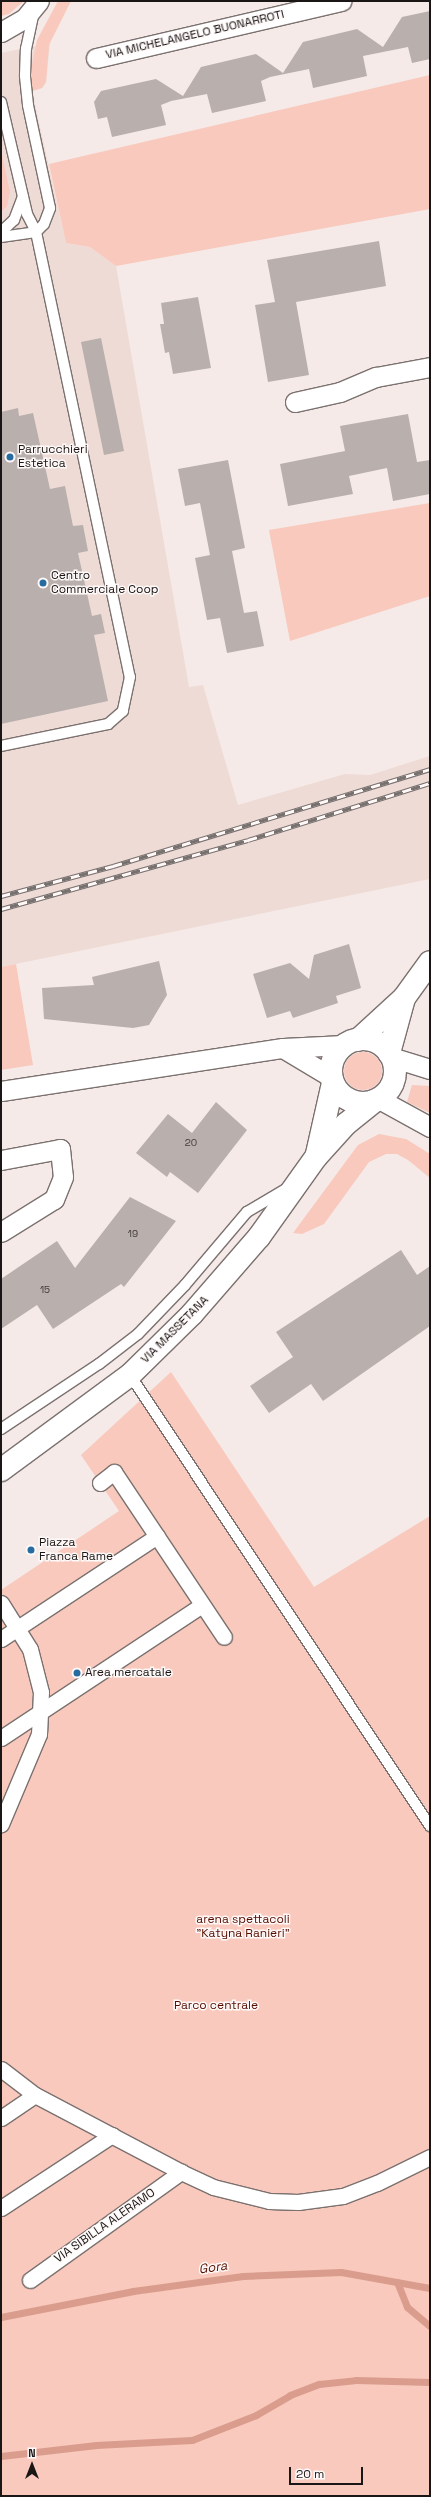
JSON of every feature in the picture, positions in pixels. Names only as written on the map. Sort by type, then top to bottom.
[{"type":"main road","name":"VIA MASSETANA","points":[[316,1157],[332,1080],[333,1059],[404,998],[430,962]]},
{"type":"main road","name":"VIA MASSETANA","points":[[1,1470],[130,1375],[229,1274],[305,1177],[316,1157],[346,1124],[391,1088],[394,1078],[390,1055],[404,998]]},
{"type":"main road","points":[[351,1043],[378,1043],[390,1055]]},
{"type":"main road","points":[[332,1080],[350,1101],[377,1100]]},
{"type":"street","name":"VIA MICHELANGELO BUONARROTI","points":[[96,58],[341,1]]},
{"type":"street","points":[[1,32],[15,26],[37,5]]},
{"type":"street","points":[[295,402],[340,392],[376,376],[430,367]]},
{"type":"street","points":[[1,1092],[283,1048],[351,1043]]},
{"type":"street","points":[[283,1048],[332,1080]]},
{"type":"street","points":[[390,1055],[430,1069]]},
{"type":"street","points":[[377,1100],[430,1128]]},
{"type":"street","points":[[1,1160],[60,1149],[63,1177],[54,1199],[1,1228]]},
{"type":"street","points":[[100,1483],[114,1472],[224,1636]]},
{"type":"street","points":[[1,1638],[157,1536]]},
{"type":"street","points":[[1,1603],[30,1649],[37,1668],[41,1711],[34,1750],[1,1824]]},
{"type":"street","points":[[1,1738],[202,1605]]},
{"type":"street","points":[[1,2069],[35,2095],[181,2172],[239,2194],[268,2201],[321,2201],[358,2190],[430,2157]]},
{"type":"street","points":[[1,2118],[35,2095]]},
{"type":"street","points":[[1,2208],[112,2135]]},
{"type":"street","name":"VIA SIBILLA ALERAMO","points":[[30,2280],[181,2172]]},
{"type":"lane","points":[[1,237],[36,232],[44,224],[50,208],[28,105],[26,75],[26,50],[37,5]]},
{"type":"lane","points":[[1,102],[23,197],[36,232],[130,677],[130,689],[123,711],[108,724],[1,746]]},
{"type":"lane","points":[[1,232],[14,220],[23,197]]},
{"type":"lane","points":[[1,1429],[99,1364],[138,1334],[185,1285],[247,1212],[305,1177]]},
{"type":"lane","points":[[130,1375],[430,1826]]},
{"type":"shaded area","points":[[50,43],[46,82],[42,88],[32,91],[66,243],[90,247],[116,266],[189,687],[203,685],[238,805],[345,774],[370,775],[430,756],[430,879],[1,967],[1,53]]},
{"type":"green space","points":[[1,1],[24,1],[9,14],[1,16]]},
{"type":"green space","points":[[58,1],[71,1],[49,45],[46,82],[42,88],[32,91],[32,65],[37,40]]},
{"type":"green space","points":[[430,75],[430,209],[116,266],[90,247],[66,243],[49,164]]},
{"type":"green space","points":[[1,150],[10,192],[7,206],[1,212]]},
{"type":"green space","points":[[430,503],[430,596],[290,641],[269,530]]},
{"type":"green space","points":[[16,964],[33,1065],[1,1070],[1,967]]},
{"type":"green space","points":[[359,1052],[367,1052],[374,1055],[379,1060],[382,1071],[379,1082],[374,1087],[367,1090],[359,1090],[352,1087],[347,1082],[344,1075],[344,1067],[347,1060],[352,1055]]},
{"type":"green space","points":[[412,1085],[430,1086],[430,1113],[407,1102]]},
{"type":"green space","points":[[379,1134],[406,1139],[430,1154],[430,1178],[408,1160],[397,1154],[386,1154],[369,1162],[324,1224],[302,1234],[293,1233],[358,1145]]},
{"type":"green space","name":"Parco centrale","points":[[171,1372],[314,1587],[430,1516],[430,2496],[1,2496],[1,1590],[119,1511],[81,1455]]},
{"type":"building","points":[[430,11],[430,59],[412,63],[408,47],[363,56],[367,76],[313,88],[309,69],[270,77],[261,81],[266,101],[212,113],[207,94],[171,101],[161,105],[166,125],[112,137],[107,117],[98,119],[94,102],[101,91],[156,79],[183,96],[201,67],[256,54],[283,73],[303,42],[357,29],[383,47],[402,17]]},
{"type":"building","points":[[379,241],[386,286],[296,302],[309,375],[268,382],[255,305],[275,302],[267,260]]},
{"type":"building","points":[[198,297],[211,368],[173,374],[169,352],[165,353],[160,324],[164,324],[161,303]]},
{"type":"building","points":[[101,338],[124,451],[104,455],[81,342]]},
{"type":"building","name":"Centro Commerciale Coop","points":[[18,408],[19,416],[33,413],[50,489],[65,486],[73,526],[83,525],[88,551],[78,553],[92,616],[101,614],[105,633],[94,635],[108,701],[1,724],[1,412]]},
{"type":"building","points":[[408,414],[417,462],[430,460],[430,494],[393,501],[387,468],[349,476],[353,494],[288,506],[280,464],[345,451],[340,426]]},
{"type":"building","points":[[228,460],[245,548],[232,551],[244,613],[257,611],[264,646],[227,653],[220,618],[207,620],[195,558],[210,555],[200,503],[185,506],[178,469]]},
{"type":"building","points":[[349,944],[361,988],[336,996],[338,1003],[293,1018],[290,1011],[267,1018],[253,974],[290,963],[309,979],[314,955]]},
{"type":"building","points":[[159,961],[167,995],[149,1025],[133,1028],[44,1019],[42,988],[94,985],[92,977]]},
{"type":"building","points":[[216,1102],[247,1130],[198,1193],[170,1172],[167,1177],[136,1153],[168,1114],[192,1133]]},
{"type":"building","points":[[130,1197],[176,1221],[124,1287],[121,1284],[53,1329],[37,1305],[1,1329],[1,1279],[57,1241],[75,1268]]},
{"type":"building","points":[[401,1250],[417,1275],[430,1266],[430,1326],[323,1401],[311,1384],[269,1413],[250,1386],[293,1357],[276,1332]]},
{"type":"waterway","name":"Gora","points":[[1,2317],[133,2291],[243,2276],[341,2272],[430,2288]]},
{"type":"waterway","points":[[397,2282],[407,2307],[430,2326]]},
{"type":"waterway","points":[[1,2456],[96,2445],[192,2440],[256,2415],[290,2395],[319,2384],[356,2380],[430,2382]]},
{"type":"railway","points":[[1,896],[113,866],[430,769]]},
{"type":"railway","points":[[1,909],[248,840],[430,783]]},
{"type":"place","name":"Parrucchieri Estetica","points":[[10,457]]},
{"type":"place","name":"Centro Commerciale Coop","points":[[43,583]]},
{"type":"place","name":"Piazza Franca Rame","points":[[31,1550]]},
{"type":"place","name":"Area mercatale","points":[[77,1673]]},
{"type":"park label","name":"arena spettacoli \"Katyna Ranieri\"","points":[[243,1927]]}]
